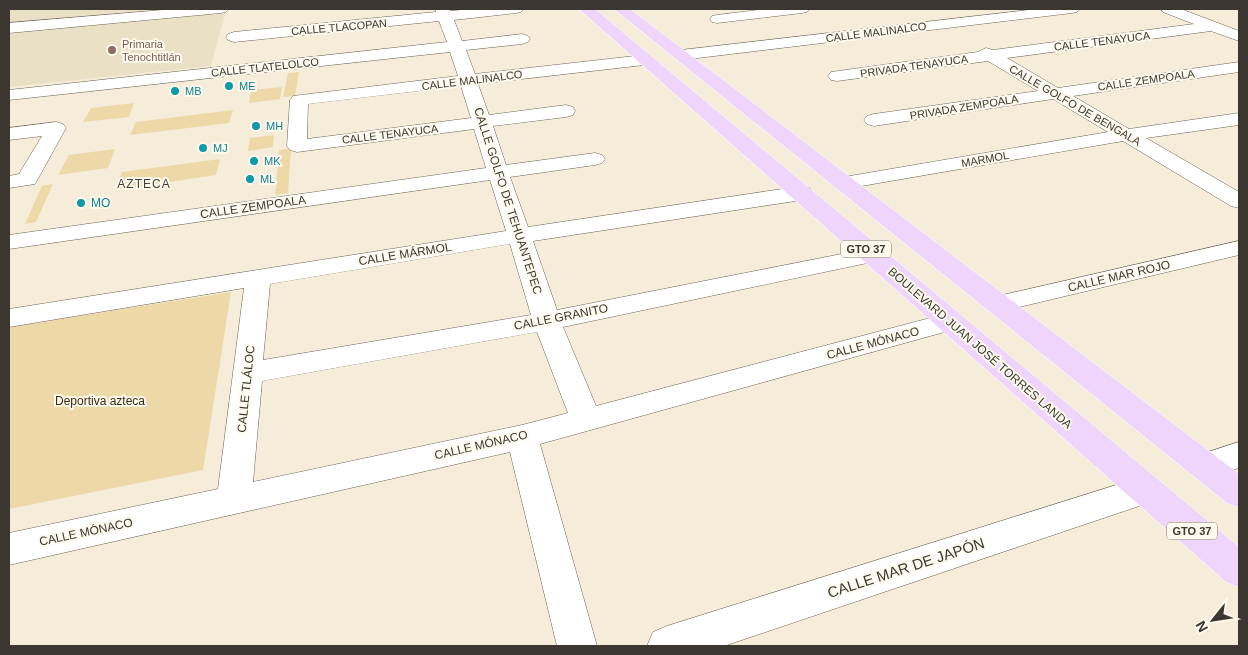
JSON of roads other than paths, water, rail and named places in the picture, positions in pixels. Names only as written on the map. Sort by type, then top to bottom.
[{"type":"main road","name":"BOULEVARD JUAN JOSÉ TORRES LANDA","points":[[586,9],[1239,570]]},
{"type":"main road","name":"GTO 37","points":[[621,9],[1239,493]]},
{"type":"street","points":[[9,28],[221,9]]},
{"type":"street","name":"CALLE TLACOPAN","points":[[234,37],[443,13],[516,9]]},
{"type":"street","points":[[717,19],[802,9]]},
{"type":"street","name":"CALLE GOLFO DE BENGALA","points":[[912,9],[1239,201]]},
{"type":"street","name":"CALLE MALINALCO","points":[[681,55],[1072,9]]},
{"type":"street","points":[[1168,9],[1239,36]]},
{"type":"street","name":"CALLE GOLFO DE TEHUANTEPEC","points":[[443,13],[457,47],[547,321],[586,420]]},
{"type":"street","points":[[222,72],[234,37],[238,18]]},
{"type":"street","name":"CALLE TENAYUCA","points":[[991,56],[1213,26]]},
{"type":"street","name":"CALLE TLATELOLCO","points":[[9,95],[522,39]]},
{"type":"street","name":"PRIVADA TENAYUCA","points":[[837,76],[991,56]]},
{"type":"street","name":"CALLE MALINALCO","points":[[297,146],[300,100],[644,60]]},
{"type":"street","name":"CALLE ZEMPOALA","points":[[1053,93],[1239,67]]},
{"type":"street","name":"PRIVADA ZEMPOALA","points":[[874,120],[1053,93]]},
{"type":"street","points":[[482,122],[566,111]]},
{"type":"street","name":"MARMOL","points":[[844,183],[1126,135],[1239,119]]},
{"type":"street","name":"CALLE TENAYUCA","points":[[297,146],[482,122]]},
{"type":"street","points":[[9,134],[56,128],[18,181]]},
{"type":"street","points":[[498,173],[595,160]]},
{"type":"street","name":"CALLE ZEMPOALA","points":[[9,242],[498,173]]},
{"type":"street","name":"CALLE MÁRMOL","points":[[9,318],[518,236],[802,193]]},
{"type":"street","name":"CALLE MAR ROJO","points":[[998,304],[1239,248]]},
{"type":"street","name":"CALLE GRANITO","points":[[249,372],[547,321],[872,255]]},
{"type":"street","name":"CALLE TLÁLOC","points":[[234,500],[258,278]]},
{"type":"street","name":"CALLE MÓNACO","points":[[9,549],[522,437],[949,322]]},
{"type":"street","points":[[522,437],[577,646]]},
{"type":"street","points":[[1205,466],[1239,454]]},
{"type":"street","name":"CALLE MAR DE JAPÓN","points":[[667,646],[1145,490]]},
{"type":"place","name":"Primaria Tenochtitlán","points":[[112,50]]},
{"type":"place","name":"ME","points":[[229,86]]},
{"type":"place","name":"MB","points":[[175,91]]},
{"type":"place","name":"MH","points":[[256,126]]},
{"type":"place","name":"MJ","points":[[203,148]]},
{"type":"place","name":"MK","points":[[254,161]]},
{"type":"place","name":"ML","points":[[250,179]]},
{"type":"place","name":"MO","points":[[81,203]]},
{"type":"district","name":"AZTECA","points":[[144,184]]},
{"type":"park label","name":"Deportiva azteca","points":[[100,401]]}]
